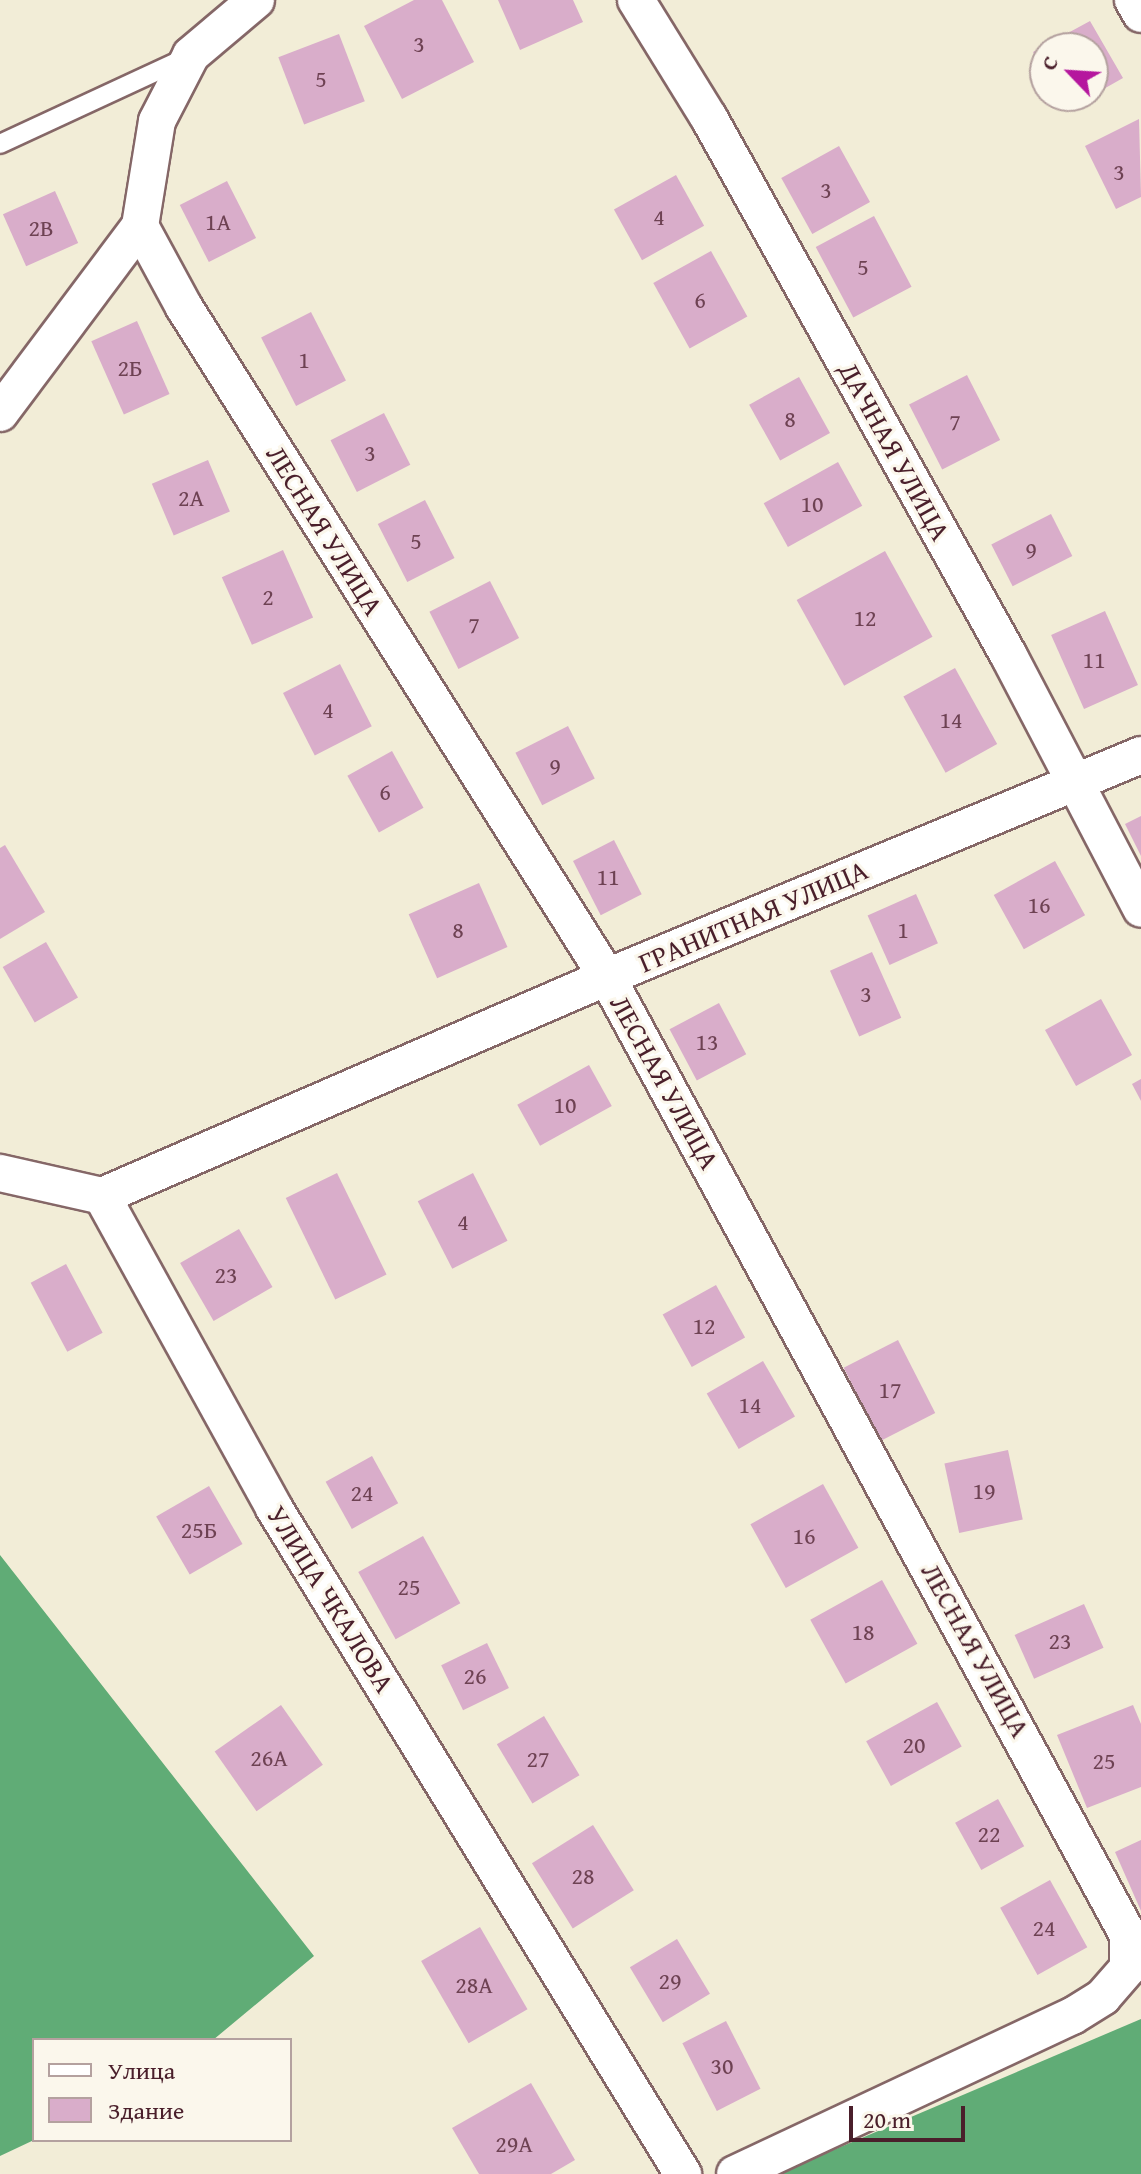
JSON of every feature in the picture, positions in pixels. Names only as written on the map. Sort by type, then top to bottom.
[{"type":"street","points":[[0,413],[140,226],[157,121],[191,55],[256,0]]},
{"type":"street","name":"ДАЧНАЯ УЛИЦА","points":[[636,0],[732,159],[1009,656],[1141,909]]},
{"type":"street","points":[[1133,0],[1141,14]]},
{"type":"street","name":"ЛЕСНАЯ УЛИЦА","points":[[140,226],[184,307],[607,977],[1113,1901],[1128,1935],[1128,1968],[1103,1997],[1072,2016],[735,2174]]},
{"type":"street","name":"ГРАНИТНАЯ УЛИЦА","points":[[102,1196],[607,977],[1141,755]]},
{"type":"street","points":[[0,1173],[102,1196]]},
{"type":"street","name":"УЛИЦА ЧКАЛОВА","points":[[102,1196],[274,1508],[576,1993],[683,2174]]},
{"type":"lane","points":[[0,144],[191,55]]},
{"type":"green space","points":[[0,1555],[314,1956],[215,2038],[32,2038],[32,2141],[0,2156]]},
{"type":"green space","points":[[1141,2019],[1141,2174],[777,2174]]},
{"type":"building","points":[[414,0],[442,0],[474,62],[402,99],[364,26]]},
{"type":"building","points":[[498,0],[573,0],[583,22],[520,50]]},
{"type":"building","points":[[1090,21],[1096,32],[1070,32]]},
{"type":"building","points":[[339,34],[365,101],[304,125],[278,57]]},
{"type":"building","points":[[1109,54],[1123,78],[1109,86]]},
{"type":"building","points":[[1139,119],[1141,197],[1116,209],[1085,146]]},
{"type":"building","points":[[839,146],[870,202],[812,234],[781,178]]},
{"type":"building","points":[[676,175],[704,226],[642,260],[614,209]]},
{"type":"building","points":[[227,181],[256,238],[209,262],[180,205]]},
{"type":"building","points":[[55,191],[78,243],[26,266],[3,214]]},
{"type":"building","points":[[874,216],[912,287],[853,318],[816,247]]},
{"type":"building","points":[[711,251],[747,317],[690,349],[653,283]]},
{"type":"building","points":[[311,312],[346,381],[296,406],[261,337]]},
{"type":"building","points":[[137,321],[170,394],[124,414],[91,341]]},
{"type":"building","points":[[967,375],[1000,440],[942,470],[909,405]]},
{"type":"building","points":[[799,377],[830,433],[780,461],[749,405]]},
{"type":"building","points":[[384,413],[410,465],[357,492],[331,440]]},
{"type":"building","points":[[208,460],[230,512],[174,535],[152,484]]},
{"type":"building","points":[[838,462],[862,506],[788,547],[764,503]]},
{"type":"building","points":[[425,500],[455,558],[407,582],[378,524]]},
{"type":"building","points":[[1051,514],[1072,556],[1013,586],[991,544]]},
{"type":"building","points":[[283,550],[313,618],[252,645],[222,577]]},
{"type":"building","points":[[885,551],[933,637],[844,686],[797,600]]},
{"type":"building","points":[[490,581],[519,638],[458,669],[429,612]]},
{"type":"building","points":[[1105,611],[1138,685],[1084,709],[1051,635]]},
{"type":"building","points":[[340,664],[372,726],[315,755],[283,693]]},
{"type":"building","points":[[955,668],[997,744],[946,773],[903,697]]},
{"type":"building","points":[[568,726],[595,779],[542,805],[515,753]]},
{"type":"building","points":[[392,751],[424,808],[379,833],[347,776]]},
{"type":"building","points":[[1141,816],[1141,856],[1125,824]]},
{"type":"building","points":[[614,840],[642,894],[601,915],[573,861]]},
{"type":"building","points":[[5,845],[45,912],[0,939],[0,848]]},
{"type":"building","points":[[1055,861],[1085,915],[1024,949],[994,895]]},
{"type":"building","points":[[479,883],[507,947],[437,978],[409,914]]},
{"type":"building","points":[[916,894],[938,943],[890,965],[868,916]]},
{"type":"building","points":[[46,942],[78,997],[35,1022],[3,967]]},
{"type":"building","points":[[872,952],[901,1018],[859,1036],[830,971]]},
{"type":"building","points":[[1101,999],[1132,1055],[1076,1086],[1045,1030]]},
{"type":"building","points":[[719,1003],[746,1054],[697,1081],[670,1029]]},
{"type":"building","points":[[589,1065],[612,1106],[540,1146],[517,1105]]},
{"type":"building","points":[[1141,1079],[1141,1101],[1132,1084]]},
{"type":"building","points":[[337,1173],[387,1275],[335,1300],[286,1198]]},
{"type":"building","points":[[473,1173],[508,1241],[452,1269],[418,1201]]},
{"type":"building","points":[[239,1229],[272,1287],[214,1321],[180,1263]]},
{"type":"building","points":[[66,1264],[103,1333],[67,1352],[31,1283]]},
{"type":"building","points":[[716,1285],[745,1337],[692,1367],[663,1315]]},
{"type":"building","points":[[898,1340],[935,1413],[881,1441],[844,1368]]},
{"type":"building","points":[[763,1361],[795,1416],[739,1449],[707,1394]]},
{"type":"building","points":[[1008,1450],[1023,1519],[959,1533],[944,1464]]},
{"type":"building","points":[[372,1456],[398,1503],[352,1529],[326,1482]]},
{"type":"building","points":[[823,1484],[858,1548],[786,1588],[750,1524]]},
{"type":"building","points":[[209,1486],[242,1544],[190,1575],[156,1516]]},
{"type":"building","points":[[423,1536],[460,1603],[396,1639],[358,1572]]},
{"type":"building","points":[[882,1580],[917,1644],[846,1684],[810,1620]]},
{"type":"building","points":[[1084,1604],[1104,1648],[1034,1679],[1015,1635]]},
{"type":"building","points":[[487,1643],[509,1688],[463,1710],[441,1665]]},
{"type":"building","points":[[937,1702],[962,1747],[891,1786],[866,1741]]},
{"type":"building","points":[[281,1705],[323,1765],[257,1811],[215,1751]]},
{"type":"building","points":[[1133,1705],[1141,1724],[1141,1787],[1087,1808],[1057,1735]]},
{"type":"building","points":[[544,1716],[580,1775],[532,1803],[497,1744]]},
{"type":"building","points":[[998,1799],[1024,1846],[981,1870],[955,1823]]},
{"type":"building","points":[[593,1825],[634,1890],[573,1928],[532,1863]]},
{"type":"building","points":[[1141,1840],[1141,1911],[1115,1852]]},
{"type":"building","points":[[1050,1880],[1087,1947],[1037,1975],[1000,1908]]},
{"type":"building","points":[[480,1927],[528,2009],[469,2043],[421,1961]]},
{"type":"building","points":[[677,1939],[710,1994],[663,2022],[630,1967]]},
{"type":"building","points":[[726,2021],[761,2089],[717,2111],[682,2043]]},
{"type":"building","points":[[531,2083],[575,2160],[551,2174],[479,2174],[452,2128]]}]
